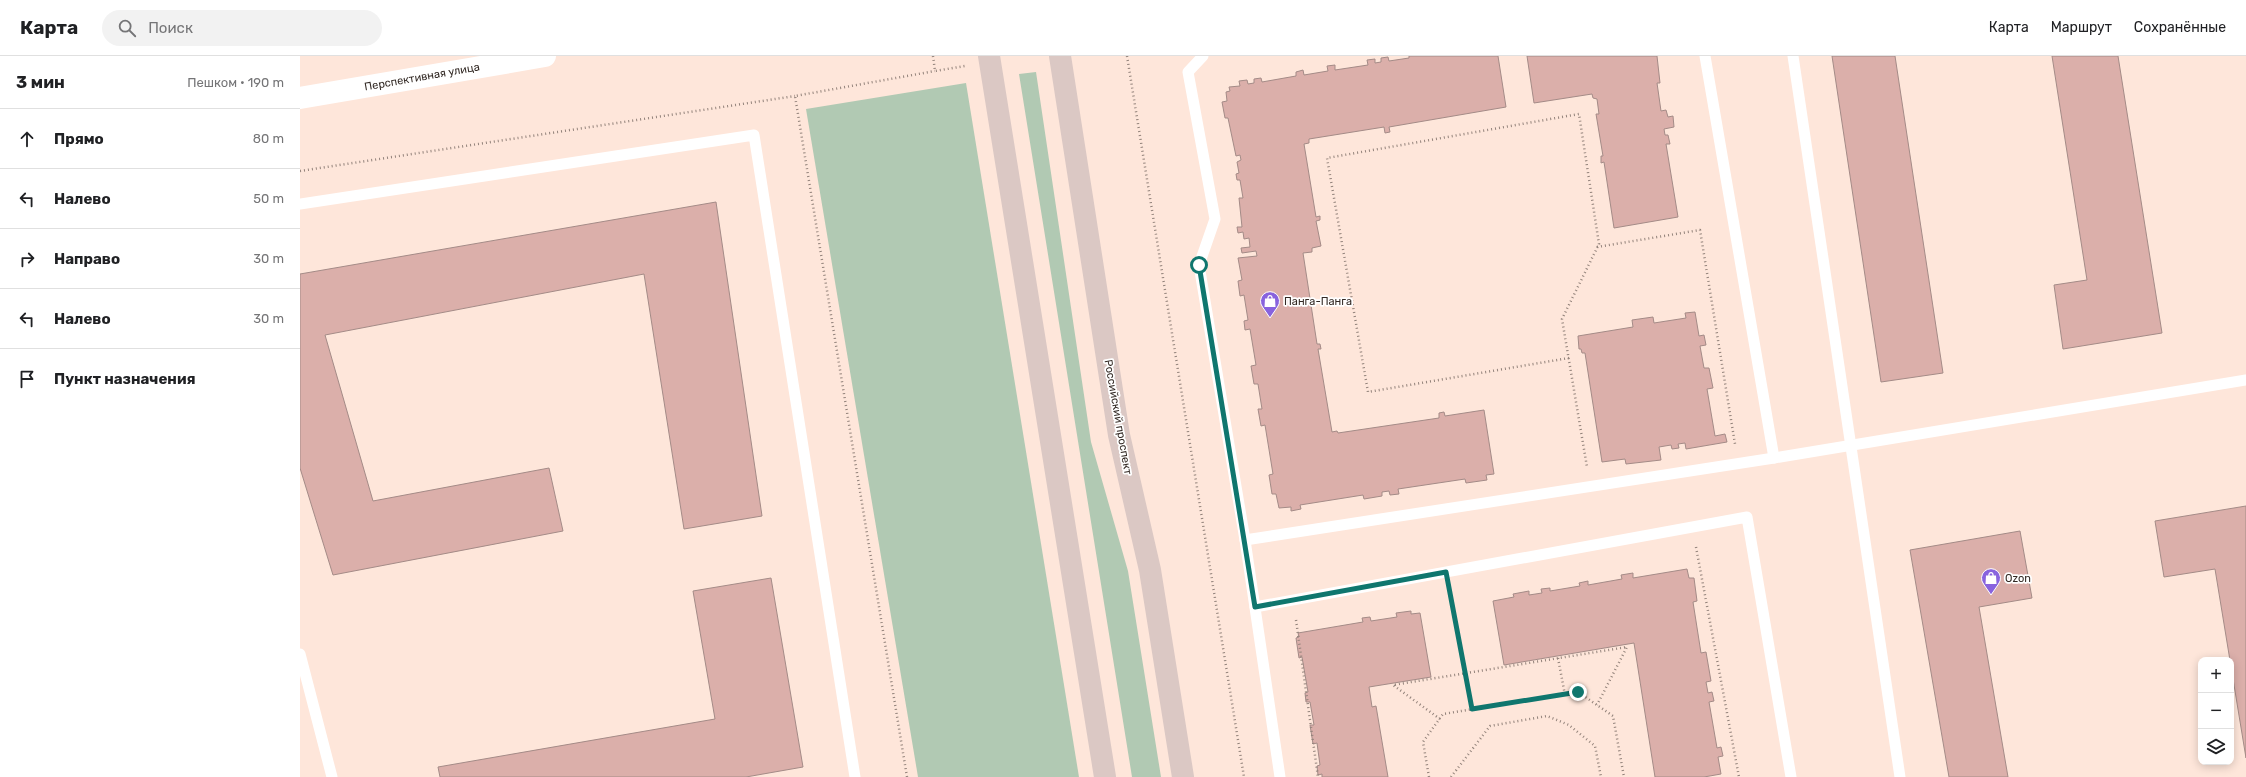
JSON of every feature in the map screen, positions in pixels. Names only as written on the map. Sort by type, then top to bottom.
[{"type":"main road","points":[[989,56],[1105,777]]},
{"type":"main road","name":"Российский проспект","points":[[1060,56],[1119,435],[1150,570],[1183,777]]},
{"type":"street","name":"Перспективная улица","points":[[300,98],[545,56]]},
{"type":"lane","points":[[1203,56],[1188,72],[1214,219],[1199,265],[1245,540],[1280,777]]},
{"type":"lane","points":[[1705,56],[1774,458]]},
{"type":"lane","points":[[1793,56],[1900,777]]},
{"type":"lane","points":[[300,204],[754,135],[855,777]]},
{"type":"lane","points":[[1245,540],[1774,458],[1851,444],[2246,380]]},
{"type":"lane","points":[[1255,607],[1747,517],[1791,777]]},
{"type":"lane","points":[[300,654],[332,777]]},
{"type":"path","points":[[933,56],[935,71]]},
{"type":"path","points":[[1127,56],[1244,777]]},
{"type":"path","points":[[300,171],[795,96],[967,66]]},
{"type":"path","points":[[795,96],[906,777]]},
{"type":"path","points":[[1569,358],[1368,392],[1327,158],[1579,114],[1599,244],[1562,318],[1569,358],[1590,486]]},
{"type":"path","points":[[1597,247],[1700,230],[1736,451]]},
{"type":"path","points":[[1692,527],[1738,777]]},
{"type":"path","points":[[1446,572],[1472,709]]},
{"type":"path","points":[[1293,600],[1318,777]]},
{"type":"path","points":[[1440,719],[1393,686],[1627,647],[1597,705]]},
{"type":"path","points":[[1558,658],[1565,695]]},
{"type":"path","points":[[1430,777],[1423,742],[1443,714],[1578,692],[1613,716],[1624,777]]},
{"type":"path","points":[[1451,777],[1490,726],[1547,716],[1569,725],[1595,746],[1601,777]]},
{"type":"green space","points":[[1036,72],[1091,442],[1128,571],[1161,777],[1132,777],[1019,74]]},
{"type":"green space","points":[[966,83],[1079,777],[918,777],[806,109]]},
{"type":"building","points":[[1409,56],[1498,56],[1506,107],[1389,127],[1390,132],[1385,133],[1384,127],[1309,139],[1309,143],[1304,144],[1316,217],[1320,216],[1320,220],[1316,221],[1321,246],[1312,248],[1312,252],[1303,253],[1317,344],[1320,344],[1321,349],[1318,349],[1332,432],[1337,431],[1338,433],[1439,418],[1439,413],[1444,412],[1445,416],[1484,410],[1494,474],[1486,475],[1487,480],[1466,483],[1465,479],[1398,489],[1399,494],[1390,495],[1389,491],[1382,492],[1382,496],[1364,499],[1363,495],[1300,505],[1301,509],[1291,511],[1291,507],[1279,508],[1276,494],[1272,494],[1269,475],[1273,474],[1265,425],[1261,426],[1258,409],[1262,409],[1258,384],[1254,384],[1251,366],[1256,365],[1250,329],[1245,330],[1244,321],[1248,320],[1244,295],[1240,296],[1238,281],[1242,280],[1238,258],[1257,256],[1256,251],[1242,253],[1241,248],[1250,247],[1249,238],[1244,239],[1243,232],[1238,233],[1237,227],[1242,227],[1239,198],[1243,198],[1240,180],[1237,180],[1236,174],[1239,173],[1237,162],[1241,160],[1240,155],[1236,156],[1228,118],[1225,118],[1222,102],[1227,101],[1226,92],[1230,91],[1229,87],[1240,86],[1239,81],[1247,80],[1248,84],[1254,83],[1254,79],[1261,78],[1262,82],[1296,76],[1296,72],[1303,70],[1304,75],[1328,71],[1327,66],[1335,65],[1335,70],[1368,65],[1367,60],[1375,59],[1375,63],[1381,62],[1381,58],[1388,57],[1389,61],[1409,58]]},
{"type":"building","points":[[1527,56],[1657,56],[1660,83],[1657,83],[1661,111],[1666,110],[1668,117],[1673,116],[1674,127],[1664,129],[1665,135],[1668,135],[1670,144],[1666,144],[1678,217],[1614,228],[1604,162],[1601,163],[1601,156],[1603,156],[1596,114],[1599,114],[1597,99],[1593,98],[1592,94],[1534,103]]},
{"type":"building","points":[[1832,56],[1895,56],[1943,373],[1881,382]]},
{"type":"building","points":[[2052,56],[2118,56],[2162,333],[2063,349],[2054,285],[2087,280]]},
{"type":"building","points":[[716,202],[762,516],[684,529],[644,274],[325,335],[373,501],[549,468],[563,531],[333,575],[300,468],[300,274]]},
{"type":"building","points":[[1695,312],[1699,336],[1704,335],[1706,345],[1700,346],[1704,368],[1709,368],[1713,388],[1707,389],[1715,436],[1725,434],[1727,442],[1686,449],[1685,443],[1678,444],[1679,448],[1672,449],[1671,445],[1659,447],[1661,460],[1626,464],[1625,459],[1602,462],[1585,353],[1582,353],[1581,349],[1579,349],[1578,336],[1633,327],[1632,320],[1653,317],[1654,323],[1686,318],[1685,313]]},
{"type":"building","points":[[2246,506],[2246,758],[2234,685],[2234,657],[2229,657],[2215,569],[2164,577],[2155,521]]},
{"type":"building","points":[[2020,531],[2032,598],[1979,607],[2008,777],[1949,777],[1910,550]]},
{"type":"building","points":[[1687,569],[1689,578],[1694,578],[1697,601],[1693,602],[1701,653],[1706,652],[1711,681],[1706,682],[1708,693],[1712,692],[1714,701],[1709,702],[1717,748],[1721,747],[1723,756],[1718,757],[1721,774],[1704,777],[1655,777],[1634,643],[1504,665],[1493,601],[1514,597],[1513,594],[1529,591],[1529,595],[1542,593],[1541,589],[1550,588],[1550,591],[1580,586],[1579,583],[1588,581],[1588,585],[1622,579],[1621,575],[1633,573],[1633,578]]},
{"type":"building","points":[[771,578],[803,767],[746,777],[440,777],[438,767],[715,719],[693,591]]},
{"type":"building","points":[[1411,611],[1411,614],[1420,613],[1431,677],[1369,687],[1372,707],[1376,706],[1388,777],[1322,777],[1322,774],[1318,775],[1317,766],[1320,765],[1317,743],[1313,744],[1310,725],[1314,725],[1310,702],[1306,702],[1305,693],[1308,692],[1302,657],[1299,658],[1296,638],[1299,637],[1298,633],[1363,622],[1362,618],[1370,617],[1371,621],[1397,617],[1396,613]]},
{"type":"place","name":"Панга-Панга","points":[[1270,318]]},
{"type":"place","name":"Ozon","points":[[1991,595]]},
{"type":"route","points":[[1199,265],[1255,607],[1446,572],[1472,709],[1578,692]]}]
